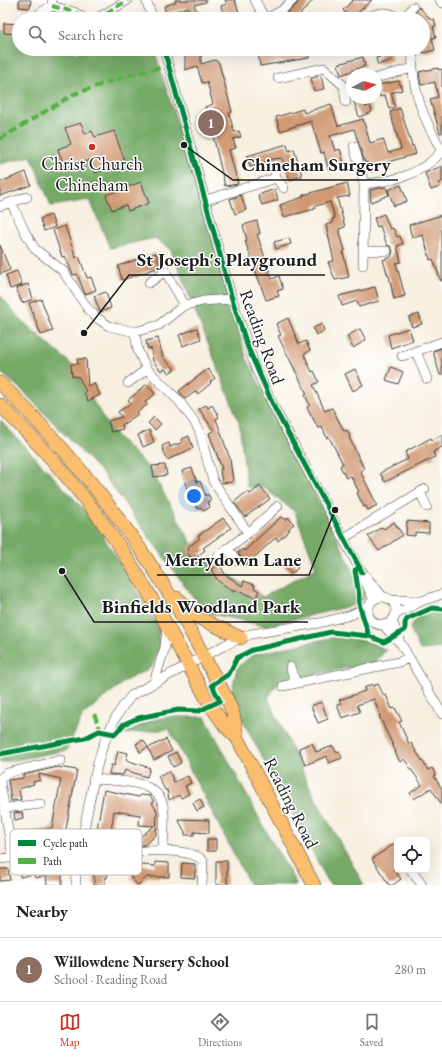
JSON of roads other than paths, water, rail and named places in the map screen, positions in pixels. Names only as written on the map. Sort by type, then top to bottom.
[{"type":"highway","name":"Reading Road","points":[[0,383],[46,429],[86,475],[128,531],[189,627],[233,712],[237,738]]},
{"type":"highway","name":"Reading Road","points":[[0,405],[46,453],[104,524],[138,574],[187,665],[216,713],[225,726],[237,738],[314,885]]},
{"type":"highway","points":[[156,574],[194,614],[241,638]]},
{"type":"highway","points":[[156,574],[163,600],[190,651],[187,665]]},
{"type":"street","points":[[108,12],[128,0]]},
{"type":"street","points":[[146,0],[150,12]]},
{"type":"street","points":[[255,0],[262,12]]},
{"type":"street","points":[[279,12],[293,0]]},
{"type":"street","points":[[41,12],[52,3],[74,12]]},
{"type":"street","points":[[409,12],[413,7]]},
{"type":"street","name":"Reading Road","points":[[166,56],[232,299],[248,348],[260,378],[362,572],[372,603]]},
{"type":"street","points":[[364,184],[384,182],[419,170],[434,161],[442,151],[429,128],[422,106],[412,68],[413,56]]},
{"type":"street","points":[[278,78],[324,68],[346,84]]},
{"type":"street","points":[[382,76],[412,68]]},
{"type":"street","points":[[354,146],[364,184],[362,223],[365,251],[363,265]]},
{"type":"street","points":[[274,165],[276,178],[284,188]]},
{"type":"street","points":[[206,200],[276,178]]},
{"type":"street","points":[[0,206],[27,197]]},
{"type":"street","points":[[11,202],[35,249],[63,272],[88,308],[97,318],[109,326],[135,332],[160,325],[183,306],[203,301],[232,299]]},
{"type":"street","points":[[365,251],[387,251]]},
{"type":"street","points":[[149,283],[165,271],[183,302],[183,306]]},
{"type":"street","points":[[135,332],[138,351],[147,369],[179,401],[194,421],[199,430],[213,481],[248,533]]},
{"type":"street","points":[[402,356],[442,342]]},
{"type":"street","points":[[416,351],[427,379]]},
{"type":"street","points":[[128,383],[147,369]]},
{"type":"street","points":[[344,538],[422,491],[426,507]]},
{"type":"street","points":[[218,556],[248,533],[278,506]]},
{"type":"street","points":[[227,548],[237,561]]},
{"type":"street","name":"Reading Road","points":[[362,572],[387,598]]},
{"type":"street","points":[[351,615],[363,617],[379,623],[394,617],[422,601],[442,594]]},
{"type":"street","points":[[387,598],[394,604],[394,617],[400,642],[442,714]]},
{"type":"street","points":[[83,829],[92,779],[107,732],[113,719],[132,695],[204,656],[241,638],[260,631],[319,623],[351,615],[372,603],[387,598],[422,601]]},
{"type":"street","points":[[372,603],[369,615],[400,642]]},
{"type":"street","points":[[154,682],[165,647],[167,627]]},
{"type":"street","points":[[283,686],[296,682],[399,662],[409,658]]},
{"type":"street","points":[[290,667],[296,682]]},
{"type":"street","points":[[10,839],[0,781],[7,773],[61,760]]},
{"type":"street","points":[[92,779],[142,784],[151,788],[158,794],[164,813],[162,851]]},
{"type":"street","points":[[5,808],[41,804]]},
{"type":"street","points":[[142,851],[193,854],[200,857],[203,861],[202,885]]},
{"type":"street","points":[[410,885],[420,882],[413,873]]},
{"type":"street","points":[[76,875],[76,885]]},
{"type":"place","name":"Willowdene Nursery School","points":[[211,123]]},
{"type":"place","name":"Chineham Surgery","points":[[184,145]]},
{"type":"place","name":"Christ Church Chineham","points":[[92,147]]},
{"type":"place","name":"St Joseph's Playground","points":[[84,333]]},
{"type":"place","name":"Merrydown Lane","points":[[335,510]]},
{"type":"place","name":"Binfields Woodland Park","points":[[62,571]]}]
